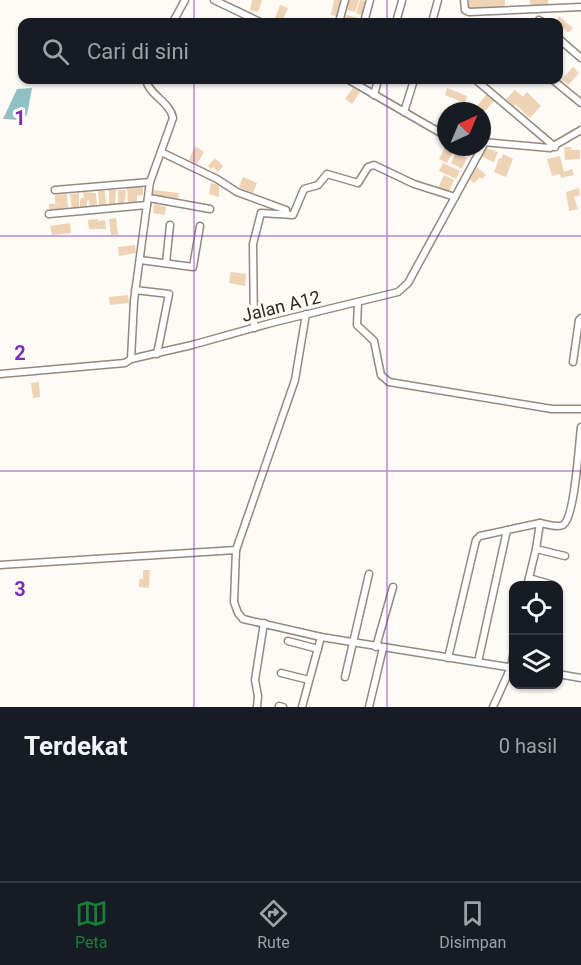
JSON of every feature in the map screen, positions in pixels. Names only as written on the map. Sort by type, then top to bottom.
[{"type":"street","points":[[174,18],[184,0]]},
{"type":"street","points":[[214,0],[252,18]]},
{"type":"street","points":[[340,18],[345,0]]},
{"type":"street","points":[[365,18],[370,0]]},
{"type":"street","points":[[433,18],[438,0]]},
{"type":"street","points":[[464,0],[465,10],[469,12],[581,7]]},
{"type":"street","points":[[525,0],[526,10]]},
{"type":"street","points":[[397,18],[402,2]]},
{"type":"street","points":[[563,42],[581,58]]},
{"type":"street","points":[[131,359],[135,290],[150,182],[173,114],[150,90],[148,84]]},
{"type":"street","points":[[356,84],[437,131]]},
{"type":"street","points":[[374,95],[377,84]]},
{"type":"street","points":[[404,112],[413,84]]},
{"type":"street","points":[[481,84],[555,147]]},
{"type":"street","points":[[558,84],[581,103]]},
{"type":"street","points":[[491,143],[550,148],[580,131]]},
{"type":"street","points":[[161,152],[200,170],[237,192],[279,206],[286,210],[285,214]]},
{"type":"street","name":"Jalan A12","points":[[0,374],[125,363],[131,359],[398,292],[405,287],[476,156]]},
{"type":"street","points":[[254,328],[253,244],[261,213],[294,214],[304,189],[318,185],[327,174],[358,183],[368,167],[374,165],[414,184],[455,197]]},
{"type":"street","points":[[55,190],[150,182]]},
{"type":"street","points":[[49,214],[148,202],[210,209]]},
{"type":"street","points":[[166,263],[170,225]]},
{"type":"street","points":[[140,260],[194,267],[200,226]]},
{"type":"street","points":[[135,290],[169,294],[157,354]]},
{"type":"street","points":[[358,303],[357,325],[372,337],[378,352],[381,375],[389,382],[552,409],[581,409]]},
{"type":"street","points":[[306,314],[295,380],[236,550],[236,609],[243,619],[321,637],[509,667]]},
{"type":"street","points":[[573,362],[581,318]]},
{"type":"street","points":[[448,658],[476,540],[480,536],[540,523],[564,525],[575,491],[581,427]]},
{"type":"street","points":[[528,581],[540,523]]},
{"type":"street","points":[[478,662],[507,530]]},
{"type":"street","points":[[536,549],[565,556]]},
{"type":"street","points":[[0,565],[236,550]]},
{"type":"street","points":[[345,677],[369,574]]},
{"type":"street","points":[[369,707],[393,587]]},
{"type":"street","points":[[257,707],[258,696],[255,680],[264,623]]},
{"type":"street","points":[[302,707],[321,637]]},
{"type":"street","points":[[288,641],[318,649]]},
{"type":"street","points":[[281,673],[309,680]]},
{"type":"street","points":[[493,707],[509,674]]},
{"type":"street","points":[[563,675],[581,678]]},
{"type":"water","points":[[32,88],[27,115],[21,120],[3,119],[17,89]]},
{"type":"building","points":[[252,0],[262,0],[258,12],[250,10]]},
{"type":"building","points":[[334,0],[344,0],[339,17],[331,15]]},
{"type":"building","points":[[349,0],[359,0],[355,12],[347,10]]},
{"type":"building","points":[[360,0],[368,1],[364,16],[356,13]]},
{"type":"building","points":[[469,0],[505,0],[505,7],[469,8]]},
{"type":"building","points":[[530,0],[548,0],[548,6],[531,7]]},
{"type":"building","points":[[280,5],[288,8],[284,18],[275,18]]},
{"type":"building","points":[[563,19],[573,28],[568,33],[563,28]]},
{"type":"building","points":[[573,67],[579,73],[568,85],[563,78]]},
{"type":"building","points":[[353,88],[360,92],[352,104],[345,99]]},
{"type":"building","points":[[447,88],[467,96],[465,102],[462,102],[445,95]]},
{"type":"building","points":[[515,90],[523,97],[527,92],[541,106],[530,118],[506,99]]},
{"type":"building","points":[[487,94],[494,101],[491,104],[491,102],[480,102]]},
{"type":"building","points":[[195,146],[204,152],[197,164],[189,160]]},
{"type":"building","points":[[564,147],[580,150],[580,159],[565,160]]},
{"type":"building","points":[[491,150],[498,152],[494,162],[480,156],[491,156]]},
{"type":"building","points":[[503,154],[513,159],[506,177],[494,172]]},
{"type":"building","points":[[440,156],[451,156],[447,163],[439,159]]},
{"type":"building","points":[[454,156],[467,158],[462,169],[451,163]]},
{"type":"building","points":[[560,156],[564,172],[572,169],[574,175],[561,178],[560,174],[552,176],[547,159]]},
{"type":"building","points":[[215,158],[223,166],[218,172],[208,166]]},
{"type":"building","points":[[443,163],[460,171],[456,179],[439,171]]},
{"type":"building","points":[[477,167],[486,175],[474,183],[467,177]]},
{"type":"building","points":[[444,175],[454,180],[448,193],[438,188]]},
{"type":"building","points":[[243,177],[257,183],[253,193],[239,187]]},
{"type":"building","points":[[211,183],[219,185],[219,197],[209,194]]},
{"type":"building","points":[[143,186],[143,195],[137,196],[137,204],[128,204],[127,188]]},
{"type":"building","points":[[579,188],[580,195],[574,197],[578,209],[569,211],[566,192]]},
{"type":"building","points":[[109,190],[116,190],[115,206],[109,207]]},
{"type":"building","points":[[118,190],[126,190],[124,204],[118,205]]},
{"type":"building","points":[[153,190],[179,193],[178,200],[167,199],[167,196],[162,196],[162,199],[153,197]]},
{"type":"building","points":[[98,191],[105,191],[106,206],[99,206]]},
{"type":"building","points":[[83,192],[96,193],[97,207],[90,207],[89,200],[87,208],[80,208],[81,198],[84,198]]},
{"type":"building","points":[[79,193],[79,209],[72,210],[70,194]]},
{"type":"building","points":[[67,194],[68,210],[49,209],[49,204],[62,203],[55,203],[55,195]]},
{"type":"building","points":[[154,204],[166,207],[165,215],[153,213]]},
{"type":"building","points":[[116,218],[118,235],[111,235],[109,219]]},
{"type":"building","points":[[98,219],[98,221],[105,220],[106,229],[89,229],[88,220]]},
{"type":"building","points":[[70,223],[71,233],[52,235],[50,226]]},
{"type":"building","points":[[135,245],[136,253],[119,256],[118,247]]},
{"type":"building","points":[[231,272],[246,274],[245,286],[229,283]]},
{"type":"building","points":[[128,295],[129,303],[110,305],[109,297]]},
{"type":"building","points":[[39,382],[40,397],[33,398],[31,383]]},
{"type":"building","points":[[143,570],[150,570],[149,588],[139,587],[139,579],[143,579]]}]
